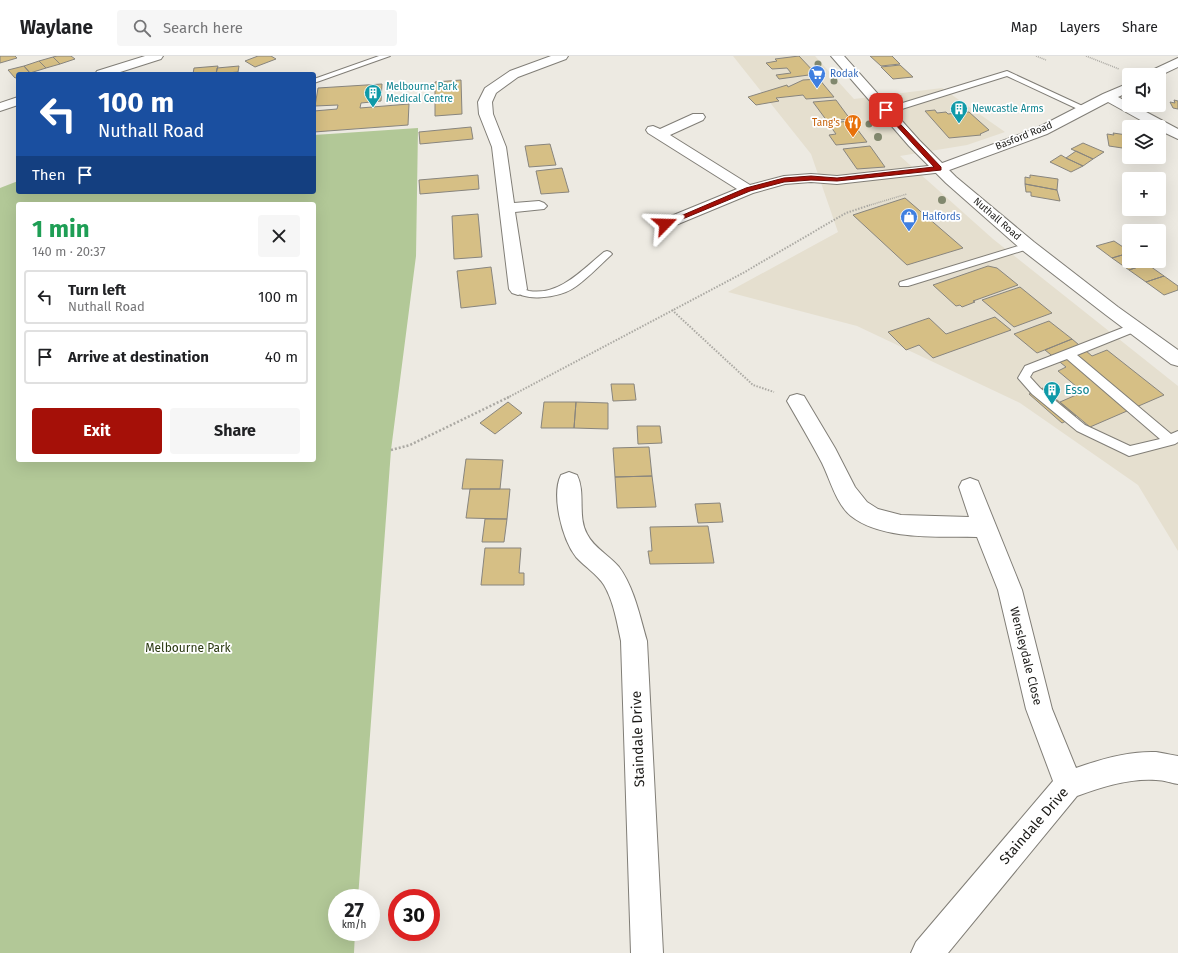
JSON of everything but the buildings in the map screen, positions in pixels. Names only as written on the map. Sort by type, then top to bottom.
[{"type":"main road","points":[[107,72],[156,56]]},
{"type":"main road","points":[[518,289],[499,147],[486,114],[485,102],[490,91],[514,74],[562,56]]},
{"type":"main road","name":"Nuthall Road","points":[[837,56],[938,169],[1028,246],[1178,358]]},
{"type":"main road","points":[[1166,68],[1178,62]]},
{"type":"main road","name":"Basford Road","points":[[665,224],[748,190],[784,180],[811,178],[837,180],[938,169],[1042,131],[1122,90]]},
{"type":"main road","points":[[1108,97],[1178,135]]},
{"type":"main road","points":[[0,107],[16,102]]},
{"type":"main road","points":[[698,117],[656,132],[748,190]]},
{"type":"main road","points":[[507,208],[539,206]]},
{"type":"main road","points":[[797,401],[850,496],[859,509],[874,518],[897,524],[984,526]]},
{"type":"main road","name":"Staindale Drive","points":[[569,481],[572,523],[579,543],[584,550],[611,576],[622,597],[634,641],[648,953]]},
{"type":"main road","name":"Wensleydale Close","points":[[970,487],[1010,590],[1039,709],[1068,785]]},
{"type":"main road","name":"Staindale Drive","points":[[926,953],[1068,785],[1105,772],[1130,768],[1156,766],[1178,770]]},
{"type":"lane","points":[[316,80],[386,56]]},
{"type":"lane","points":[[886,110],[1007,73],[1085,108]]},
{"type":"lane","points":[[904,284],[1028,246]]},
{"type":"lane","points":[[518,289],[526,294],[543,294],[568,287],[607,254]]},
{"type":"lane","points":[[1135,327],[1029,369],[1024,378],[1036,391],[1081,428],[1129,451],[1174,438]]},
{"type":"lane","points":[[1069,354],[1174,438]]},
{"type":"path","points":[[1036,56],[1046,60]]},
{"type":"path","points":[[1086,56],[1122,70]]},
{"type":"path","points":[[391,450],[410,445],[492,405],[743,273],[846,214],[951,180]]},
{"type":"path","points":[[672,310],[752,385],[797,401]]},
{"type":"shaded area","points":[[733,56],[815,56],[854,99],[942,88],[1005,132],[967,145],[900,156],[993,239],[1178,386],[1178,551],[1138,485],[1020,403],[857,326],[728,292],[838,232],[811,154]]},
{"type":"green space","name":"Melbourne Park","points":[[418,128],[416,256],[391,450],[359,889],[328,889],[328,941],[355,941],[354,953],[0,953],[0,188],[16,182],[16,194],[316,194],[316,135]]},
{"type":"place","name":"Rodak","points":[[817,89]]},
{"type":"place","name":"Melbourne Park Medical Centre","points":[[373,108]]},
{"type":"place","name":"Newcastle Arms","points":[[959,124]]},
{"type":"place","name":"Tang's","points":[[853,138]]},
{"type":"place","name":"Halfords","points":[[909,232]]},
{"type":"place","name":"Esso","points":[[1052,405]]},
{"type":"route","points":[[665,224],[748,190],[784,180],[811,178],[837,180],[938,169],[886,110]]}]
